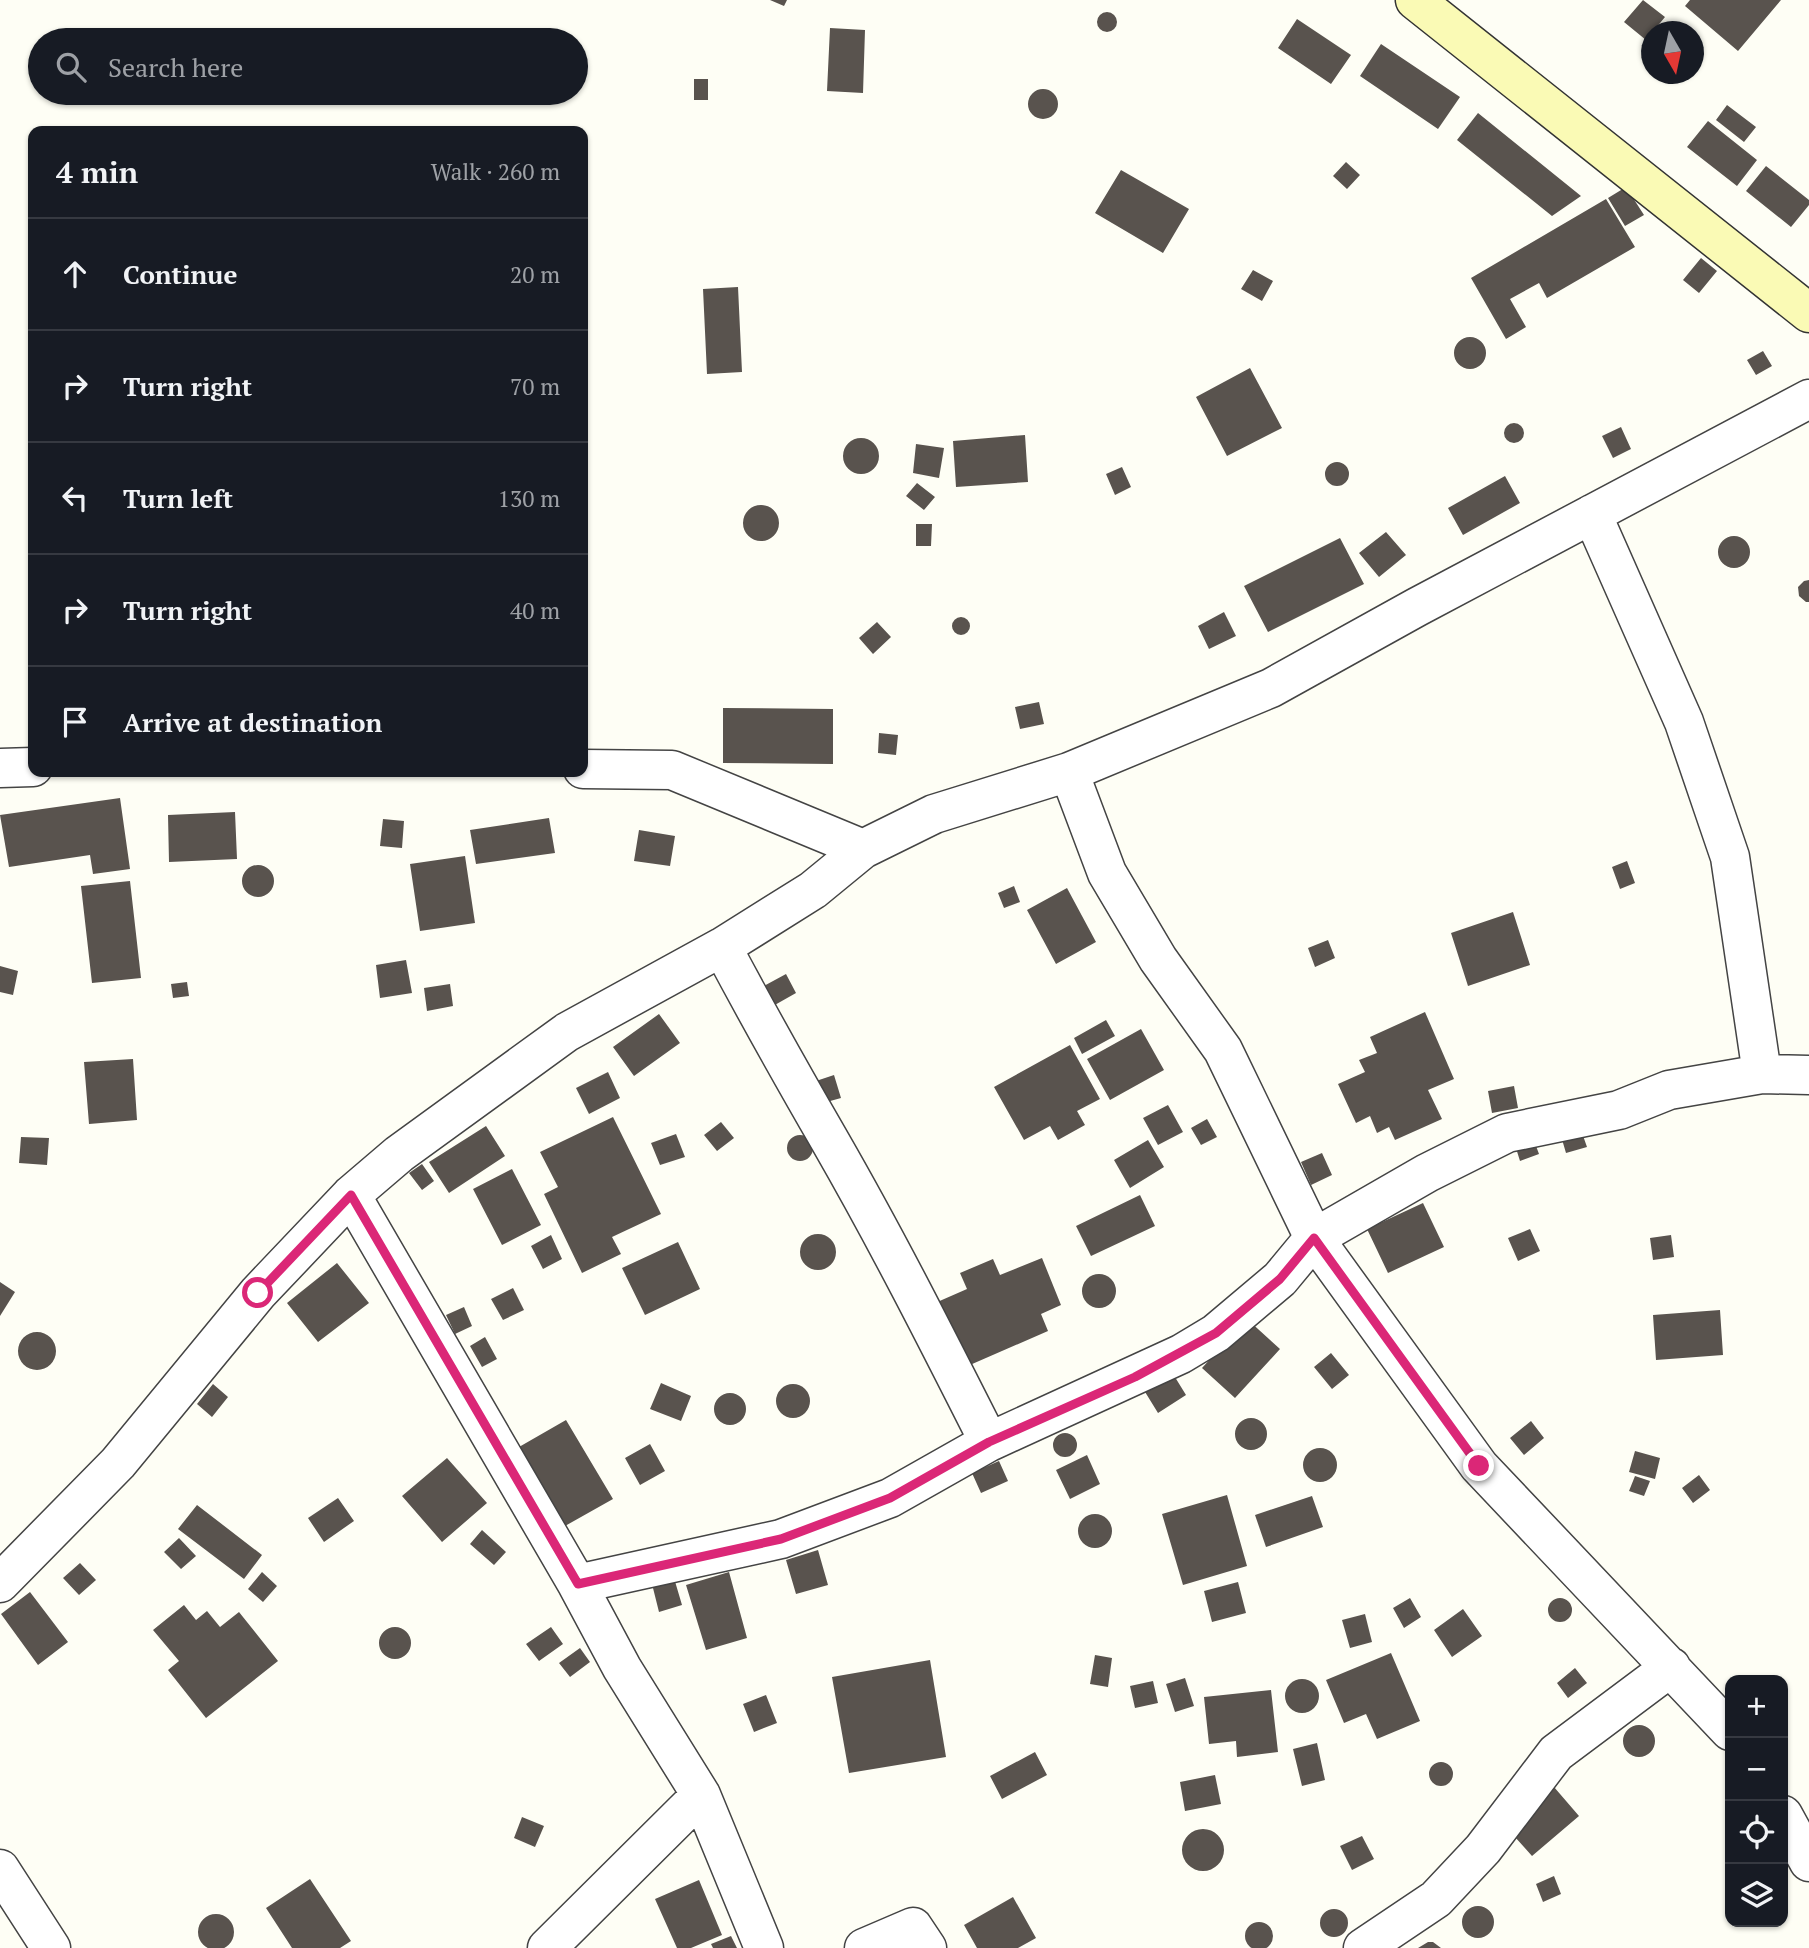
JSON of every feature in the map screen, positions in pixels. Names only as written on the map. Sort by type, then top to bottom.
[{"type":"street","points":[[1415,0],[1809,313]]},
{"type":"street","points":[[0,1584],[118,1463],[258,1293],[351,1195],[399,1153],[567,1032],[722,947],[813,890],[863,849],[934,814],[1069,772],[1271,688],[1809,399]]},
{"type":"street","points":[[1592,514],[1684,722],[1730,857],[1762,1074]]},
{"type":"street","points":[[0,768],[28,767]]},
{"type":"street","points":[[588,769],[672,770],[863,849]]},
{"type":"street","points":[[1069,772],[1107,873],[1158,959],[1223,1050],[1314,1238],[1479,1466],[1725,1726]]},
{"type":"street","points":[[722,947],[787,1071],[830,1141],[913,1292],[989,1442]]},
{"type":"street","points":[[578,1584],[781,1539],[890,1498],[989,1442],[1135,1377],[1216,1333],[1280,1279],[1314,1238],[1427,1173],[1507,1133],[1619,1110],[1669,1090],[1762,1074],[1809,1075]]},
{"type":"street","points":[[351,1195],[578,1584],[622,1668],[701,1795],[764,1948]]},
{"type":"street","points":[[1363,1948],[1436,1899],[1483,1849],[1556,1753],[1671,1667]]},
{"type":"street","points":[[547,1948],[701,1795]]},
{"type":"street","points":[[1788,1824],[1809,1863]]},
{"type":"street","points":[[0,1869],[51,1948]]},
{"type":"street","points":[[863,1948],[913,1927],[927,1948]]},
{"type":"building","points":[[770,0],[787,0],[784,6]]},
{"type":"building","points":[[1643,0],[1665,17],[1662,21],[1641,21],[1641,36],[1624,22]]},
{"type":"building","points":[[1690,0],[1781,0],[1738,51],[1685,6]]},
{"type":"building","points":[[1107,12],[1114,15],[1117,22],[1114,29],[1107,32],[1100,29],[1097,22],[1100,15]]},
{"type":"building","points":[[1297,19],[1351,55],[1331,84],[1278,48]]},
{"type":"building","points":[[830,28],[865,30],[863,93],[827,91]]},
{"type":"building","points":[[1381,44],[1460,97],[1438,129],[1360,76]]},
{"type":"building","points":[[694,79],[708,79],[708,100],[694,100]]},
{"type":"building","points":[[1043,89],[1054,93],[1058,104],[1054,115],[1043,119],[1032,115],[1028,104],[1032,93]]},
{"type":"building","points":[[1727,105],[1756,127],[1744,142],[1716,120]]},
{"type":"building","points":[[1478,113],[1581,196],[1552,216],[1457,140]]},
{"type":"building","points":[[1708,121],[1757,160],[1737,186],[1687,147]]},
{"type":"building","points":[[1346,162],[1360,175],[1347,189],[1333,176]]},
{"type":"building","points":[[1766,166],[1809,200],[1809,205],[1791,227],[1746,191]]},
{"type":"building","points":[[1121,170],[1189,209],[1163,253],[1095,213]]},
{"type":"building","points":[[1626,187],[1644,215],[1625,226],[1608,198]]},
{"type":"building","points":[[1606,199],[1635,247],[1547,298],[1539,283],[1510,299],[1526,327],[1506,339],[1471,278]]},
{"type":"building","points":[[1701,258],[1717,271],[1699,293],[1683,280]]},
{"type":"building","points":[[1253,270],[1273,281],[1262,301],[1241,289]]},
{"type":"building","points":[[738,287],[742,372],[707,374],[703,289]]},
{"type":"building","points":[[1470,337],[1482,341],[1486,353],[1482,365],[1470,369],[1458,365],[1454,353],[1458,341]]},
{"type":"building","points":[[1763,351],[1772,366],[1756,375],[1747,360]]},
{"type":"building","points":[[1250,368],[1282,428],[1227,456],[1196,397]]},
{"type":"building","points":[[1514,423],[1521,426],[1524,433],[1521,440],[1514,443],[1507,440],[1504,433],[1507,426]]},
{"type":"building","points":[[1621,427],[1631,449],[1613,458],[1602,436]]},
{"type":"building","points":[[1025,435],[1028,482],[956,487],[953,441]]},
{"type":"building","points":[[861,438],[874,443],[879,456],[874,469],[861,474],[848,469],[843,456],[848,443]]},
{"type":"building","points":[[916,444],[944,448],[939,478],[913,473]]},
{"type":"building","points":[[1337,462],[1346,465],[1349,474],[1346,483],[1337,486],[1328,483],[1325,474],[1328,465]]},
{"type":"building","points":[[1122,467],[1131,487],[1115,495],[1106,474]]},
{"type":"building","points":[[1505,476],[1520,503],[1463,535],[1448,508]]},
{"type":"building","points":[[917,483],[935,497],[924,510],[906,496]]},
{"type":"building","points":[[761,505],[773,511],[779,523],[773,535],[761,541],[749,535],[743,523],[749,511]]},
{"type":"building","points":[[916,524],[932,524],[931,546],[916,546]]},
{"type":"building","points":[[1386,532],[1406,555],[1379,577],[1359,553]]},
{"type":"building","points":[[1734,536],[1745,541],[1750,552],[1745,563],[1734,568],[1723,563],[1718,552],[1723,541]]},
{"type":"building","points":[[1340,538],[1364,584],[1268,632],[1244,586]]},
{"type":"building","points":[[1809,580],[1809,602],[1806,602],[1799,596],[1798,587]]},
{"type":"building","points":[[1224,612],[1236,636],[1209,649],[1198,626]]},
{"type":"building","points":[[961,617],[967,620],[970,626],[967,632],[961,635],[955,632],[952,626],[955,620]]},
{"type":"building","points":[[877,622],[891,637],[873,654],[859,638]]},
{"type":"building","points":[[1039,702],[1044,724],[1020,729],[1015,707]]},
{"type":"building","points":[[723,708],[833,709],[833,764],[723,763]]},
{"type":"building","points":[[879,733],[898,735],[896,755],[878,753]]},
{"type":"building","points":[[120,798],[130,869],[93,874],[90,855],[9,867],[0,815]]},
{"type":"building","points":[[235,812],[237,859],[169,862],[168,815]]},
{"type":"building","points":[[549,818],[555,853],[476,864],[470,830]]},
{"type":"building","points":[[383,819],[404,821],[402,848],[380,846]]},
{"type":"building","points":[[639,830],[675,836],[670,866],[634,861]]},
{"type":"building","points":[[465,856],[475,923],[420,931],[410,864]]},
{"type":"building","points":[[1627,861],[1635,883],[1620,889],[1612,867]]},
{"type":"building","points":[[258,865],[270,869],[274,881],[270,893],[258,897],[246,893],[242,881],[246,869]]},
{"type":"building","points":[[130,881],[141,978],[92,983],[81,886]]},
{"type":"building","points":[[1014,886],[1020,902],[1004,908],[998,893]]},
{"type":"building","points":[[1067,888],[1096,942],[1056,964],[1027,910]]},
{"type":"building","points":[[1513,912],[1530,965],[1468,986],[1451,933]]},
{"type":"building","points":[[1328,940],[1335,958],[1315,967],[1308,948]]},
{"type":"building","points":[[406,960],[412,993],[380,998],[376,965]]},
{"type":"building","points":[[0,966],[18,971],[13,995],[0,992]]},
{"type":"building","points":[[786,974],[796,993],[773,1006],[762,987]]},
{"type":"building","points":[[187,982],[189,996],[173,998],[171,984]]},
{"type":"building","points":[[450,984],[453,1006],[427,1011],[424,988]]},
{"type":"building","points":[[1425,1012],[1454,1079],[1428,1090],[1442,1119],[1395,1140],[1389,1127],[1377,1133],[1370,1116],[1356,1123],[1338,1084],[1365,1072],[1359,1060],[1377,1053],[1370,1037]]},
{"type":"building","points":[[659,1014],[680,1043],[634,1076],[613,1047]]},
{"type":"building","points":[[1106,1020],[1115,1036],[1082,1054],[1074,1038]]},
{"type":"building","points":[[1141,1029],[1164,1070],[1110,1100],[1087,1059]]},
{"type":"building","points":[[1070,1045],[1100,1099],[1077,1111],[1085,1125],[1058,1140],[1050,1126],[1024,1140],[994,1087]]},
{"type":"building","points":[[133,1059],[137,1120],[89,1124],[84,1062]]},
{"type":"building","points":[[608,1072],[620,1098],[589,1114],[576,1088]]},
{"type":"building","points":[[834,1075],[841,1098],[823,1103],[816,1081]]},
{"type":"building","points":[[1514,1086],[1518,1108],[1492,1113],[1488,1091]]},
{"type":"building","points":[[1168,1105],[1183,1132],[1158,1145],[1143,1118]]},
{"type":"building","points":[[613,1117],[661,1214],[612,1237],[621,1254],[582,1273],[544,1194],[558,1187],[540,1152]]},
{"type":"building","points":[[1207,1119],[1217,1137],[1201,1145],[1191,1128]]},
{"type":"building","points":[[721,1122],[734,1138],[717,1151],[704,1135]]},
{"type":"building","points":[[486,1126],[505,1156],[449,1193],[429,1162]]},
{"type":"building","points":[[1581,1130],[1587,1147],[1566,1153],[1561,1136]]},
{"type":"building","points":[[676,1134],[685,1157],[660,1165],[651,1143]]},
{"type":"building","points":[[800,1135],[809,1139],[813,1148],[809,1157],[800,1161],[791,1157],[787,1148],[791,1139]]},
{"type":"building","points":[[21,1137],[49,1138],[47,1165],[19,1163]]},
{"type":"building","points":[[1533,1138],[1539,1154],[1520,1161],[1515,1145]]},
{"type":"building","points":[[1148,1140],[1164,1167],[1130,1188],[1114,1160]]},
{"type":"building","points":[[1322,1153],[1332,1175],[1311,1185],[1301,1162]]},
{"type":"building","points":[[422,1164],[434,1181],[422,1190],[409,1173]]},
{"type":"building","points":[[512,1169],[541,1225],[502,1245],[473,1189]]},
{"type":"building","points":[[1140,1195],[1155,1226],[1091,1256],[1076,1226]]},
{"type":"building","points":[[1423,1203],[1444,1247],[1388,1273],[1367,1229]]},
{"type":"building","points":[[1530,1229],[1540,1251],[1518,1261],[1508,1238]]},
{"type":"building","points":[[818,1234],[831,1239],[836,1252],[831,1265],[818,1270],[805,1265],[800,1252],[805,1239]]},
{"type":"building","points":[[551,1235],[562,1259],[543,1269],[531,1246]]},
{"type":"building","points":[[1671,1235],[1674,1257],[1653,1260],[1650,1238]]},
{"type":"building","points":[[678,1242],[700,1289],[645,1315],[622,1268]]},
{"type":"building","points":[[1042,1258],[1061,1305],[1041,1314],[1048,1331],[963,1368],[935,1303],[967,1289],[960,1273],[993,1259],[1000,1275]]},
{"type":"building","points":[[337,1263],[369,1303],[318,1342],[287,1303]]},
{"type":"building","points":[[1099,1274],[1111,1279],[1116,1291],[1111,1303],[1099,1308],[1087,1303],[1082,1291],[1087,1279]]},
{"type":"building","points":[[0,1282],[15,1292],[0,1316]]},
{"type":"building","points":[[513,1288],[524,1310],[503,1320],[491,1299]]},
{"type":"building","points":[[464,1307],[472,1326],[455,1334],[446,1315]]},
{"type":"building","points":[[1720,1310],[1723,1355],[1656,1360],[1653,1315]]},
{"type":"building","points":[[1247,1319],[1280,1349],[1235,1398],[1202,1368]]},
{"type":"building","points":[[37,1332],[50,1338],[56,1351],[50,1364],[37,1370],[24,1364],[18,1351],[24,1338]]},
{"type":"building","points":[[485,1337],[497,1359],[482,1367],[470,1346]]},
{"type":"building","points":[[1331,1353],[1349,1375],[1332,1389],[1314,1367]]},
{"type":"building","points":[[1170,1369],[1186,1395],[1158,1413],[1142,1387]]},
{"type":"building","points":[[661,1383],[691,1396],[681,1421],[650,1409]]},
{"type":"building","points":[[213,1384],[228,1397],[212,1417],[197,1404]]},
{"type":"building","points":[[793,1384],[805,1389],[810,1401],[805,1413],[793,1418],[781,1413],[776,1401],[781,1389]]},
{"type":"building","points":[[730,1393],[741,1398],[746,1409],[741,1420],[730,1425],[719,1420],[714,1409],[719,1398]]},
{"type":"building","points":[[1251,1418],[1263,1422],[1267,1434],[1263,1446],[1251,1450],[1239,1446],[1235,1434],[1239,1422]]},
{"type":"building","points":[[566,1420],[613,1499],[565,1526],[519,1447]]},
{"type":"building","points":[[1531,1421],[1544,1438],[1524,1455],[1510,1438]]},
{"type":"building","points":[[1065,1433],[1073,1437],[1077,1445],[1073,1453],[1065,1457],[1057,1453],[1053,1445],[1057,1437]]},
{"type":"building","points":[[650,1444],[665,1471],[640,1485],[625,1458]]},
{"type":"building","points":[[1320,1448],[1332,1453],[1337,1465],[1332,1477],[1320,1482],[1308,1477],[1303,1465],[1308,1453]]},
{"type":"building","points":[[1635,1451],[1660,1458],[1655,1479],[1629,1472]]},
{"type":"building","points":[[1087,1455],[1100,1484],[1070,1499],[1056,1470]]},
{"type":"building","points":[[447,1458],[487,1503],[442,1542],[402,1496]]},
{"type":"building","points":[[999,1461],[1008,1481],[981,1493],[972,1473]]},
{"type":"building","points":[[1699,1475],[1710,1490],[1693,1503],[1682,1488]]},
{"type":"building","points":[[1635,1476],[1650,1481],[1644,1496],[1629,1491]]},
{"type":"building","points":[[1227,1495],[1247,1566],[1183,1585],[1162,1514]]},
{"type":"building","points":[[1312,1496],[1323,1527],[1266,1547],[1255,1515]]},
{"type":"building","points":[[338,1498],[354,1521],[324,1542],[308,1518]]},
{"type":"building","points":[[197,1505],[262,1555],[244,1579],[178,1529]]},
{"type":"building","points":[[1095,1514],[1107,1519],[1112,1531],[1107,1543],[1095,1548],[1083,1543],[1078,1531],[1083,1519]]},
{"type":"building","points":[[482,1530],[506,1552],[494,1565],[470,1544]]},
{"type":"building","points":[[179,1538],[196,1556],[181,1569],[164,1552]]},
{"type":"building","points":[[818,1550],[828,1585],[796,1594],[786,1560]]},
{"type":"building","points":[[80,1563],[96,1580],[79,1595],[63,1578]]},
{"type":"building","points":[[262,1572],[277,1586],[263,1602],[248,1589]]},
{"type":"building","points":[[729,1572],[747,1638],[706,1650],[686,1585]]},
{"type":"building","points":[[674,1578],[682,1605],[659,1612],[652,1584]]},
{"type":"building","points":[[1238,1582],[1246,1613],[1212,1622],[1204,1591]]},
{"type":"building","points":[[30,1592],[68,1642],[38,1665],[1,1614]]},
{"type":"building","points":[[1410,1598],[1421,1617],[1404,1628],[1393,1608]]},
{"type":"building","points":[[1560,1598],[1569,1601],[1572,1610],[1569,1619],[1560,1622],[1551,1619],[1548,1610],[1551,1601]]},
{"type":"building","points":[[184,1605],[196,1620],[207,1611],[220,1627],[239,1612],[278,1661],[206,1718],[168,1670],[179,1661],[153,1630]]},
{"type":"building","points":[[1463,1609],[1482,1636],[1452,1657],[1434,1630]]},
{"type":"building","points":[[1365,1614],[1372,1642],[1350,1648],[1342,1620]]},
{"type":"building","points":[[395,1627],[407,1631],[411,1643],[407,1655],[395,1659],[383,1655],[379,1643],[383,1631]]},
{"type":"building","points":[[551,1627],[563,1644],[539,1661],[526,1644]]},
{"type":"building","points":[[580,1648],[590,1662],[570,1677],[559,1663]]},
{"type":"building","points":[[1391,1653],[1420,1721],[1377,1739],[1366,1714],[1344,1723],[1326,1680]]},
{"type":"building","points":[[1095,1655],[1112,1658],[1108,1687],[1090,1684]]},
{"type":"building","points":[[930,1660],[946,1757],[849,1773],[832,1677]]},
{"type":"building","points":[[1575,1668],[1587,1683],[1568,1698],[1557,1683]]},
{"type":"building","points":[[1185,1678],[1194,1706],[1175,1712],[1166,1684]]},
{"type":"building","points":[[1302,1679],[1314,1684],[1319,1696],[1314,1708],[1302,1713],[1290,1708],[1285,1696],[1290,1684]]},
{"type":"building","points":[[1153,1681],[1158,1703],[1135,1708],[1130,1686]]},
{"type":"building","points":[[1271,1690],[1278,1752],[1237,1757],[1236,1741],[1209,1744],[1204,1697]]},
{"type":"building","points":[[766,1695],[777,1723],[754,1732],[743,1704]]},
{"type":"building","points":[[1639,1725],[1650,1730],[1655,1741],[1650,1752],[1639,1757],[1628,1752],[1623,1741],[1628,1730]]},
{"type":"building","points":[[1317,1743],[1325,1780],[1302,1786],[1293,1749]]},
{"type":"building","points":[[1035,1752],[1047,1775],[1002,1799],[990,1776]]},
{"type":"building","points":[[1441,1762],[1449,1766],[1453,1774],[1449,1782],[1441,1786],[1433,1782],[1429,1774],[1433,1766]]},
{"type":"building","points":[[1215,1775],[1221,1804],[1185,1811],[1180,1782]]},
{"type":"building","points":[[1554,1787],[1579,1816],[1532,1856],[1506,1827]]},
{"type":"building","points":[[522,1817],[544,1826],[535,1847],[514,1838]]},
{"type":"building","points":[[1203,1829],[1218,1835],[1224,1850],[1218,1865],[1203,1871],[1188,1865],[1182,1850],[1188,1835]]},
{"type":"building","points":[[1362,1836],[1374,1859],[1352,1870],[1340,1846]]},
{"type":"building","points":[[1554,1876],[1561,1894],[1543,1902],[1536,1884]]},
{"type":"building","points":[[310,1879],[351,1941],[340,1948],[292,1948],[266,1908]]},
{"type":"building","points":[[699,1880],[722,1935],[691,1948],[677,1948],[655,1899]]},
{"type":"building","points":[[1013,1897],[1036,1938],[1018,1948],[977,1948],[964,1925]]},
{"type":"building","points":[[1478,1906],[1489,1911],[1494,1922],[1489,1933],[1478,1938],[1467,1933],[1462,1922],[1467,1911]]},
{"type":"building","points":[[1334,1909],[1344,1913],[1348,1923],[1344,1933],[1334,1937],[1324,1933],[1320,1923],[1324,1913]]},
{"type":"building","points":[[209,1915],[223,1915],[233,1925],[233,1939],[223,1949],[209,1949],[199,1939],[199,1925]]},
{"type":"building","points":[[1254,1923],[1264,1923],[1272,1931],[1272,1941],[1264,1949],[1254,1949],[1246,1941],[1246,1931]]},
{"type":"building","points":[[731,1936],[737,1948],[713,1948],[711,1944]]},
{"type":"building","points":[[1433,1942],[1441,1948],[1418,1948]]},
{"type":"route","points":[[258,1293],[351,1195],[578,1584],[781,1539],[890,1498],[989,1442],[1135,1377],[1216,1333],[1280,1279],[1314,1238],[1391,1349],[1479,1466]]}]
